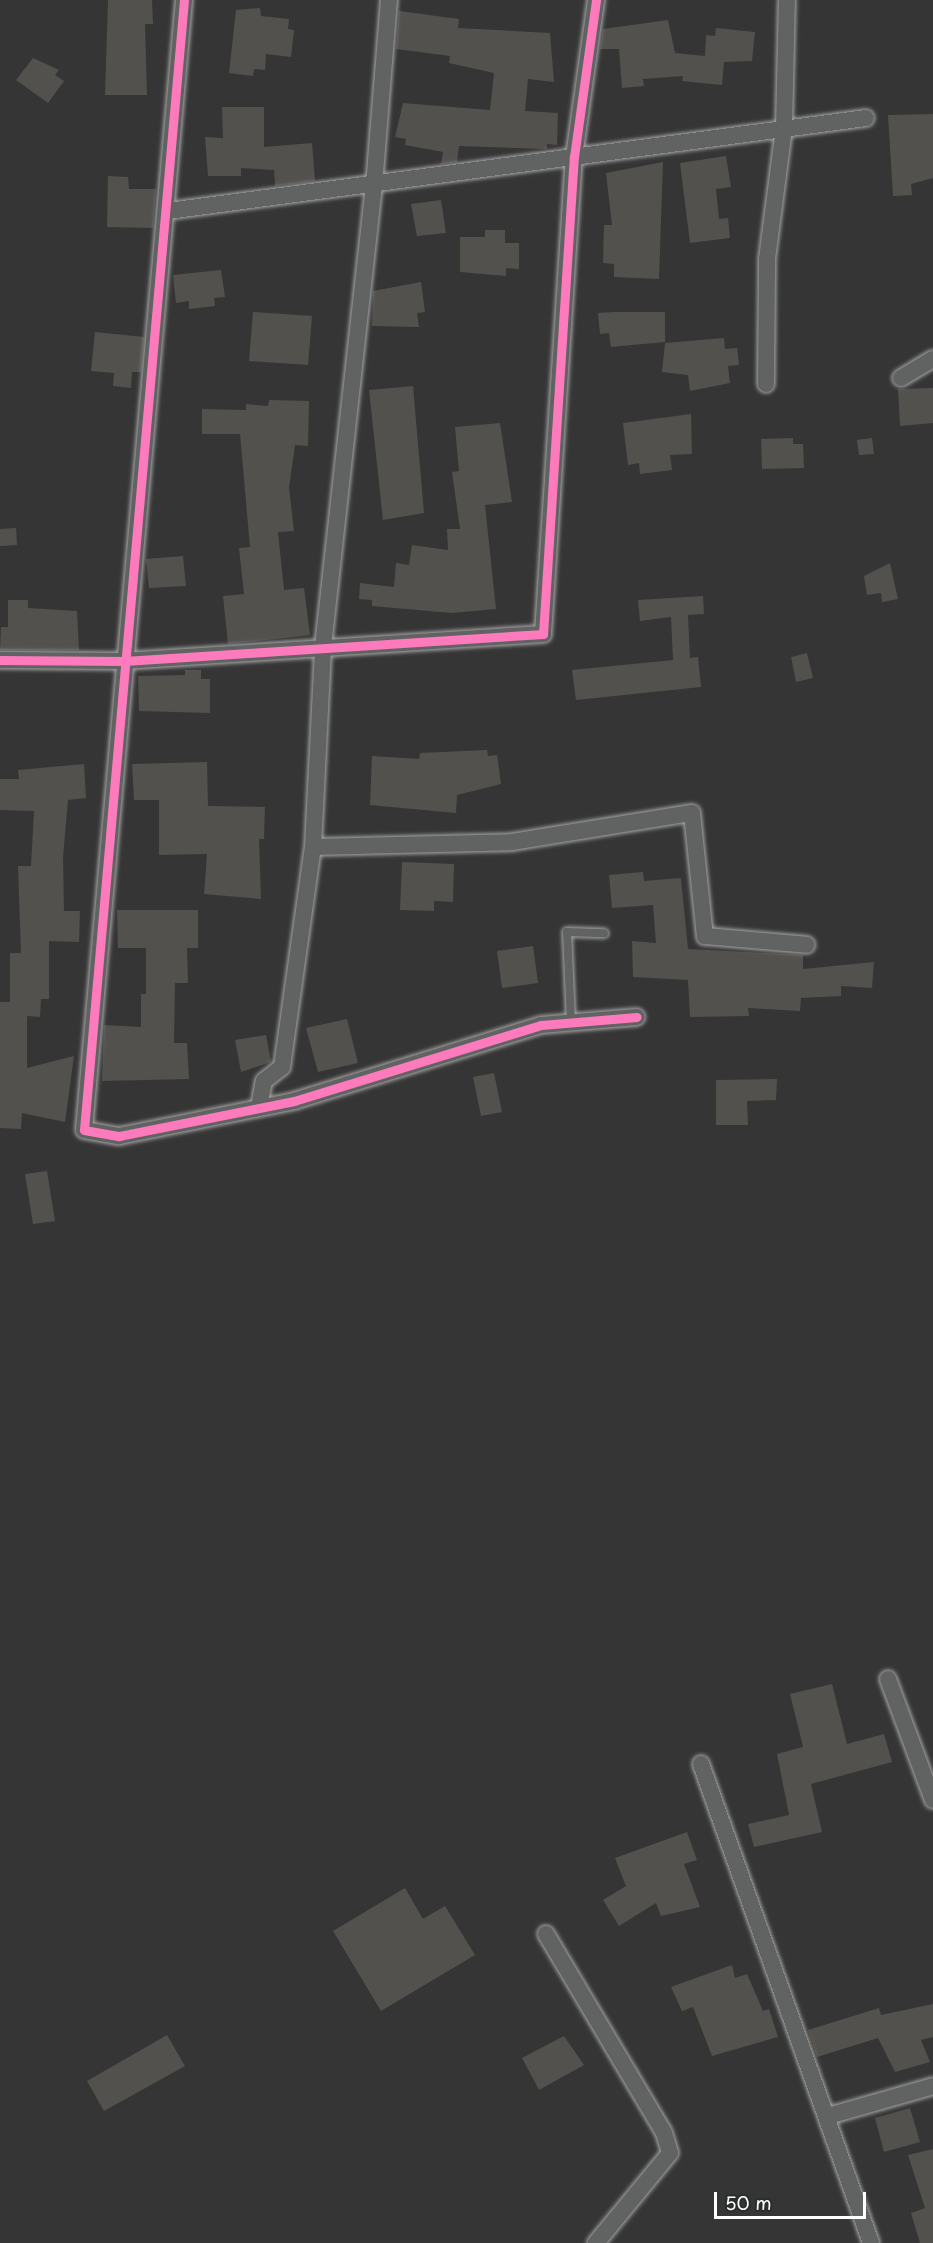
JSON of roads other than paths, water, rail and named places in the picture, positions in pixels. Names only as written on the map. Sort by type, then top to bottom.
[{"type":"street","points":[[184,0],[168,211],[124,661],[84,1130],[119,1136],[259,1108],[541,1025],[637,1017]]},
{"type":"street","points":[[259,1108],[264,1081],[282,1067],[313,847],[323,647],[374,186],[389,0]]},
{"type":"street","points":[[0,660],[124,661],[543,634],[574,158],[596,0]]},
{"type":"street","points":[[766,384],[767,259],[784,128],[787,0]]},
{"type":"street","points":[[168,211],[374,186],[866,118]]},
{"type":"street","points":[[901,378],[933,359]]},
{"type":"street","points":[[313,847],[512,842],[692,813],[705,936],[807,945]]},
{"type":"street","points":[[888,1679],[933,1800]]},
{"type":"street","points":[[701,1764],[828,2116],[870,2243]]},
{"type":"street","points":[[546,1934],[664,2133],[670,2153],[596,2243]]},
{"type":"street","points":[[828,2116],[933,2086]]},
{"type":"lane","points":[[571,1022],[567,932],[604,933]]}]
